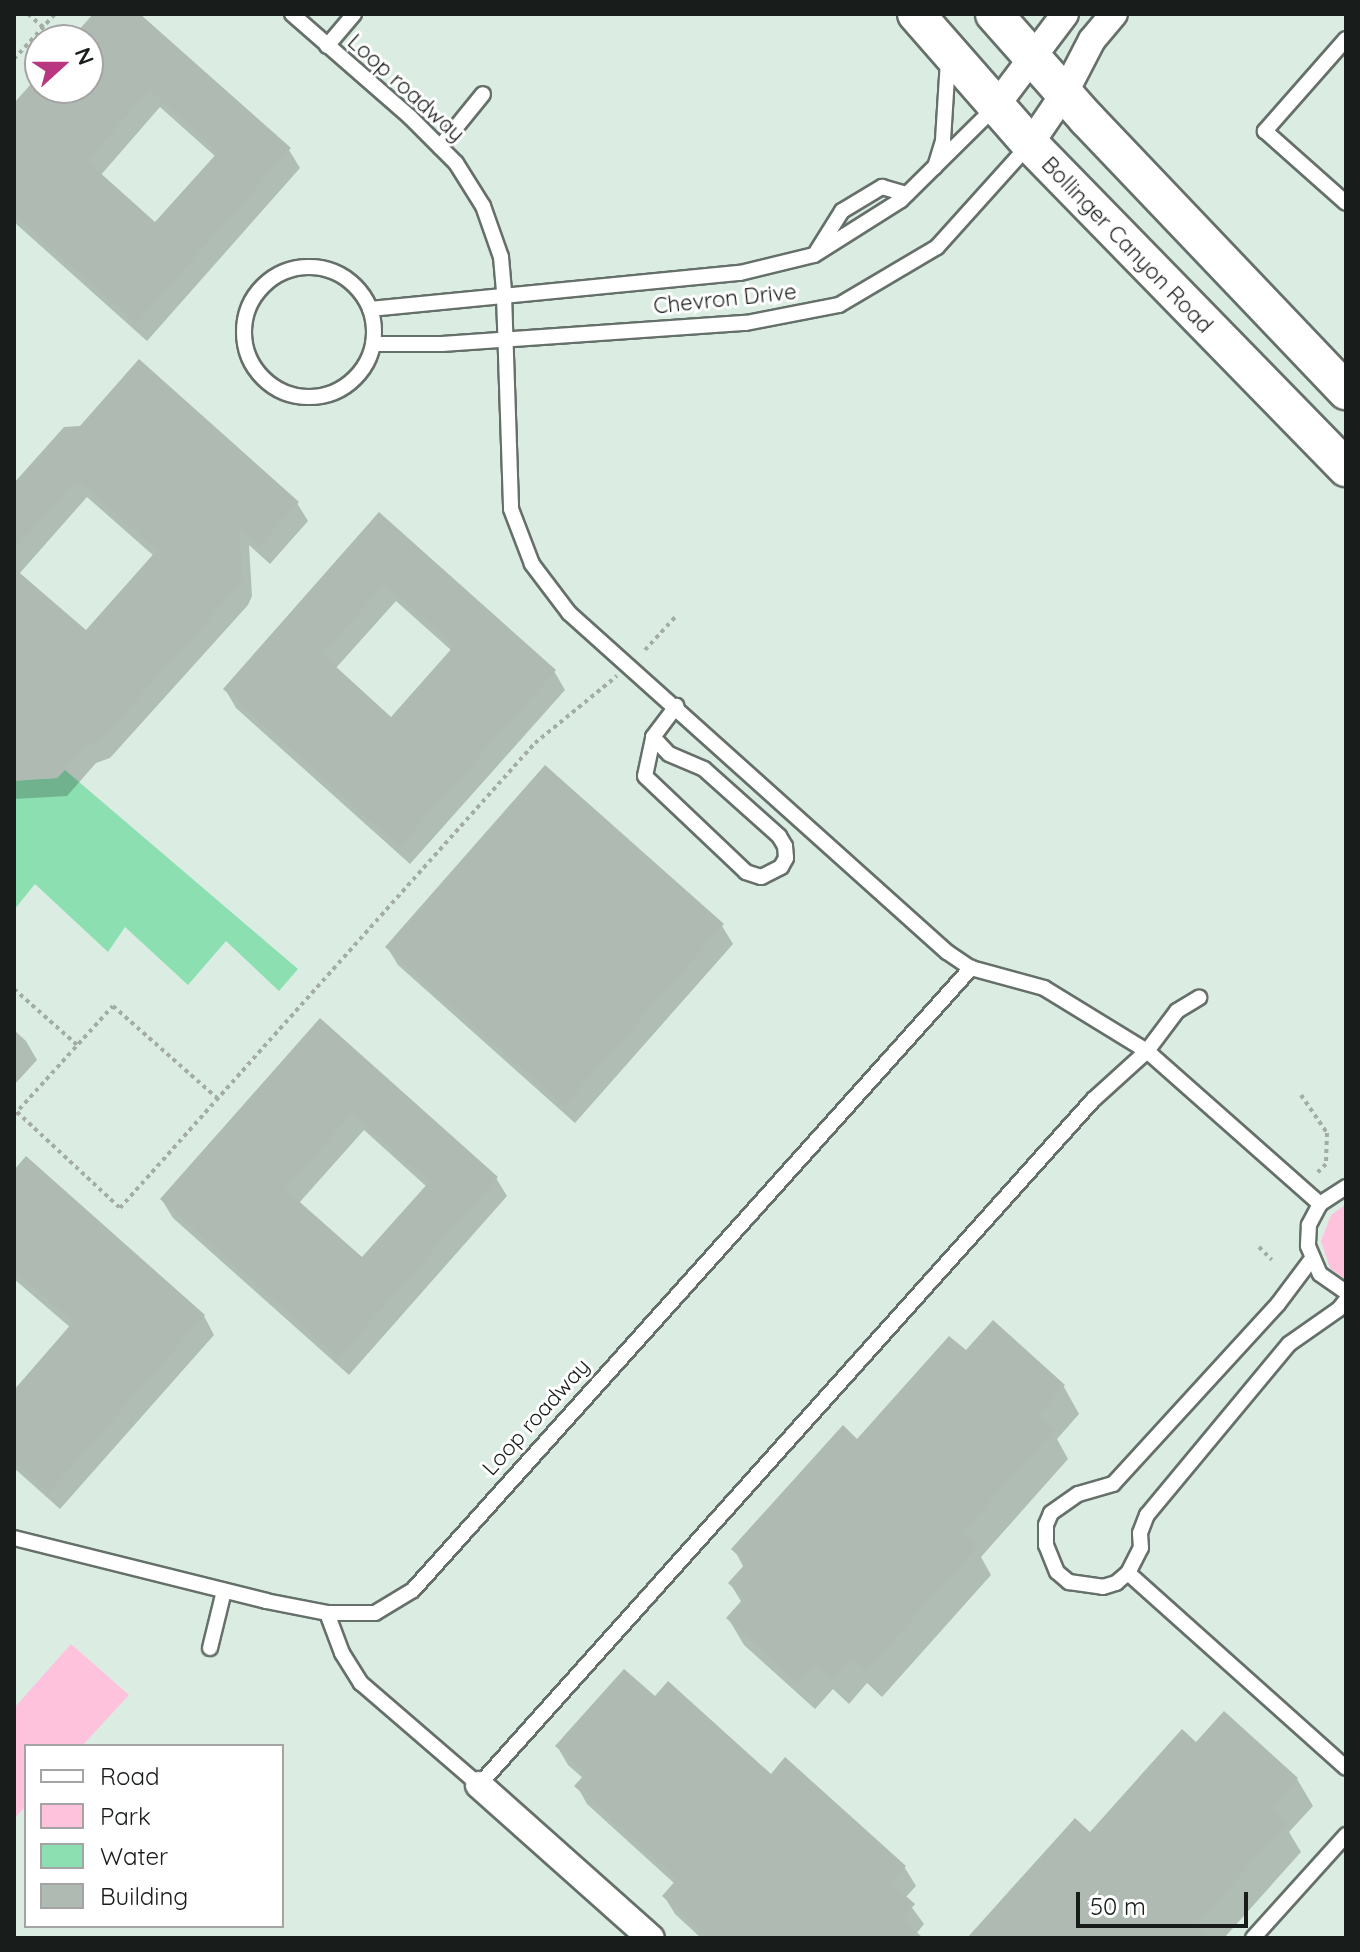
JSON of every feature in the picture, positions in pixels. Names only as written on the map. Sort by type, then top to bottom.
[{"type":"main road","name":"Bollinger Canyon Road","points":[[916,14],[1030,144],[1346,468]]},
{"type":"main road","points":[[994,14],[1064,94],[1346,391]]},
{"type":"street","points":[[995,107],[1065,14]]},
{"type":"street","points":[[1030,144],[1064,94],[1092,40],[1114,14]]},
{"type":"street","points":[[479,1785],[651,1938]]},
{"type":"lane","name":"Loop roadway","points":[[14,1538],[224,1591],[327,1613],[375,1613],[413,1590],[971,968],[947,952],[569,613],[532,564],[511,509],[508,339],[501,257],[483,206],[456,163],[410,117],[292,14]]},
{"type":"lane","points":[[327,46],[354,14]]},
{"type":"lane","points":[[1346,39],[1265,131],[1346,203]]},
{"type":"lane","points":[[934,169],[943,140],[949,52]]},
{"type":"lane","points":[[440,147],[483,94]]},
{"type":"lane","name":"Chevron Drive","points":[[370,309],[740,273],[814,255],[871,221],[907,194],[995,107]]},
{"type":"lane","name":"Chevron Drive","points":[[373,344],[508,339],[746,323],[839,305],[937,247],[1030,144]]},
{"type":"lane","points":[[814,255],[842,211],[882,187],[907,194]]},
{"type":"lane","points":[[300,267],[322,268],[342,276],[359,290],[370,309],[373,344],[366,365],[352,382],[333,393],[312,398],[290,394],[271,385],[255,369],[246,349],[244,327],[250,306],[262,288],[279,274],[300,267]]},
{"type":"lane","points":[[653,737],[669,754],[704,769],[779,836],[786,858],[781,867],[761,877],[746,872],[645,776],[653,737],[676,706]]},
{"type":"lane","points":[[971,968],[1044,988],[1147,1051],[1320,1204]]},
{"type":"lane","points":[[327,1613],[342,1653],[361,1683],[479,1785],[1093,1100],[1147,1051],[1177,1011],[1199,998]]},
{"type":"lane","points":[[1346,1187],[1320,1204],[1309,1225],[1311,1260],[1330,1284],[1346,1292]]},
{"type":"lane","points":[[1311,1260],[1278,1304],[1113,1484],[1078,1494],[1051,1513],[1046,1525],[1046,1545],[1057,1572],[1069,1582],[1103,1587],[1116,1583],[1128,1573],[1141,1548],[1140,1533],[1147,1515],[1289,1344],[1339,1309],[1346,1300]]},
{"type":"lane","points":[[1128,1573],[1346,1768]]},
{"type":"lane","points":[[210,1648],[224,1591]]},
{"type":"lane","points":[[1253,1938],[1346,1835]]},
{"type":"path","points":[[645,650],[677,615]]},
{"type":"path","points":[[218,1099],[113,1006],[16,1114],[120,1208],[218,1099],[535,743],[619,675]]},
{"type":"path","points":[[14,989],[77,1045]]},
{"type":"path","points":[[1301,1095],[1327,1133],[1326,1164],[1316,1174]]},
{"type":"path","points":[[1259,1247],[1272,1260]]},
{"type":"shaded area","points":[[14,14],[1346,14],[1346,1938],[14,1938]]},
{"type":"green space","points":[[1346,1204],[1346,1280],[1330,1268],[1321,1241],[1331,1215]]},
{"type":"green space","points":[[71,1644],[129,1695],[84,1744],[24,1744],[24,1808],[14,1819],[14,1708]]},
{"type":"water","points":[[65,770],[298,969],[279,991],[226,941],[188,985],[125,927],[108,952],[35,884],[14,910],[14,781],[57,778]]},
{"type":"building","points":[[93,14],[140,14],[291,148],[136,324],[14,215],[14,103],[24,92],[24,104],[104,104],[104,24],[84,24]],"holes":[[[149,90],[218,152],[155,222],[87,161]]]},
{"type":"building","points":[[139,359],[299,502],[259,546],[240,530],[242,577],[239,586],[100,740],[86,745],[57,778],[14,780],[14,568],[86,630],[157,550],[76,480],[14,550],[14,483],[64,427],[80,426]]},
{"type":"building","points":[[379,512],[556,670],[399,847],[223,689]],"holes":[[[385,584],[454,646],[391,717],[322,654]]]},
{"type":"building","points":[[545,765],[724,924],[564,1106],[385,947]]},
{"type":"building","points":[[320,1018],[498,1177],[338,1358],[160,1199]],"holes":[[[352,1113],[429,1182],[362,1257],[285,1189]]]},
{"type":"building","points":[[26,1156],[205,1315],[49,1492],[14,1461],[14,1390],[73,1322],[14,1270],[14,1170]]},
{"type":"building","points":[[993,1320],[1065,1385],[1038,1416],[1054,1430],[962,1533],[977,1547],[866,1671],[851,1657],[832,1678],[816,1663],[798,1683],[726,1618],[744,1598],[728,1583],[746,1563],[731,1549],[843,1425],[857,1439],[949,1336],[966,1350]]},
{"type":"building","points":[[624,1669],[655,1696],[668,1681],[771,1774],[785,1757],[906,1866],[891,1883],[915,1904],[902,1919],[923,1938],[708,1938],[662,1896],[677,1879],[574,1786],[586,1773],[555,1746]]},
{"type":"building","points":[[1224,1711],[1298,1778],[1270,1809],[1287,1823],[1195,1926],[1208,1938],[967,1938],[1075,1818],[1090,1832],[1182,1729],[1196,1742]]}]
